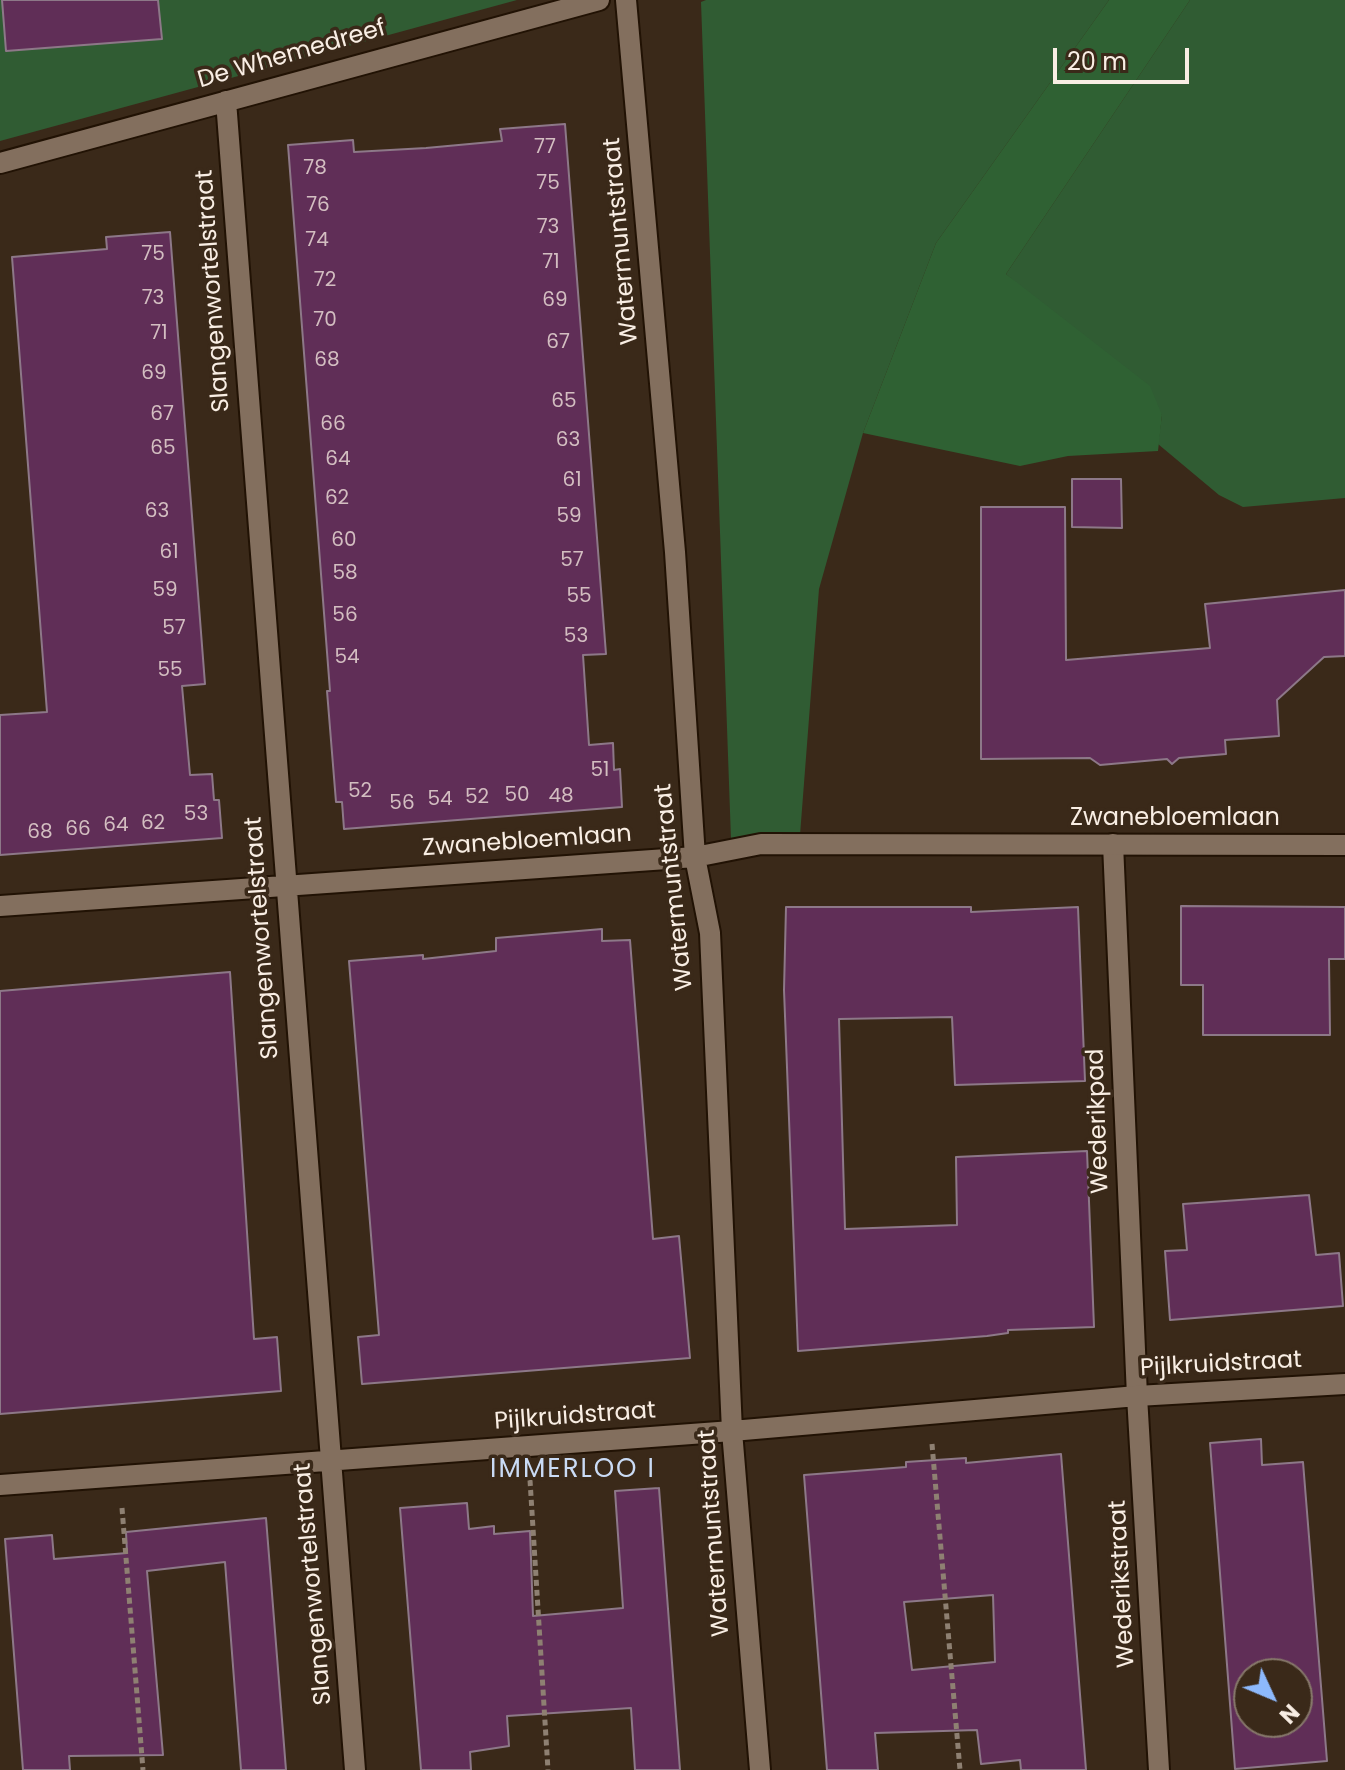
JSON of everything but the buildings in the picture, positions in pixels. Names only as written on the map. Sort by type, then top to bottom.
[{"type":"street","name":"De Whemedreef","points":[[0,163],[599,0]]},
{"type":"street","name":"Watermuntstraat","points":[[626,0],[675,552],[695,857],[710,933],[732,1431],[760,1770]]},
{"type":"street","name":"Slangenwortelstraat","points":[[226,101],[355,1770]]},
{"type":"street","name":"Zwanebloemlaan","points":[[0,906],[695,857],[761,844],[1345,845]]},
{"type":"street","name":"Wederikpad","points":[[1113,844],[1137,1396]]},
{"type":"street","name":"Pijlkruidstraat","points":[[0,1485],[330,1463],[1137,1396],[1345,1384]]},
{"type":"street","name":"Wederikstraat","points":[[1137,1396],[1159,1770]]},
{"type":"path","points":[[930,1412],[960,1770]]},
{"type":"path","points":[[528,1447],[548,1770]]},
{"type":"path","points":[[119,1477],[143,1770]]},
{"type":"green space","points":[[0,0],[517,0],[0,141]]},
{"type":"green space","points":[[1109,0],[936,243],[863,433],[819,589],[800,835],[731,839],[701,2]]},
{"type":"green space","points":[[1109,0],[1190,0],[1006,274],[1150,386],[1162,415],[1158,451],[1068,456],[1020,466],[863,433],[936,243]]},
{"type":"green space","points":[[1190,0],[1345,0],[1345,498],[1243,507],[1219,495],[1158,444],[1162,415],[1006,274]]},
{"type":"district","name":"IMMERLOO I","points":[[573,1470]]}]
